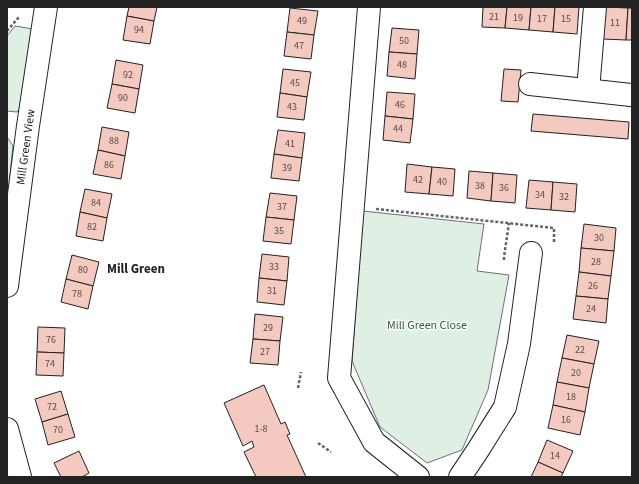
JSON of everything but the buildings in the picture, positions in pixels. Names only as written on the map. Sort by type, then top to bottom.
[{"type":"street","name":"Mill Green View","points":[[7,286],[28,126],[46,7]]},
{"type":"street","points":[[369,7],[339,378],[374,442],[418,477]]},
{"type":"street","points":[[588,90],[595,7]]},
{"type":"street","points":[[530,84],[632,95]]},
{"type":"street","points":[[460,477],[505,407],[519,344],[531,253]]},
{"type":"street","points":[[7,429],[20,477]]},
{"type":"path","points":[[7,31],[21,15]]},
{"type":"path","points":[[353,207],[554,228],[554,248]]},
{"type":"path","points":[[509,224],[504,257],[506,270],[514,282],[527,283]]},
{"type":"path","points":[[298,388],[301,372]]},
{"type":"path","points":[[318,443],[331,452]]},
{"type":"green space","points":[[15,26],[33,29],[21,107],[17,112],[7,111],[7,36]]},
{"type":"green space","points":[[7,137],[13,146],[7,196]]},
{"type":"green space","name":"Mill Green Close","points":[[363,211],[484,224],[477,271],[509,275],[488,390],[462,450],[427,463],[380,427],[352,361]]},
{"type":"district","name":"Mill Green","points":[[136,269]]}]
